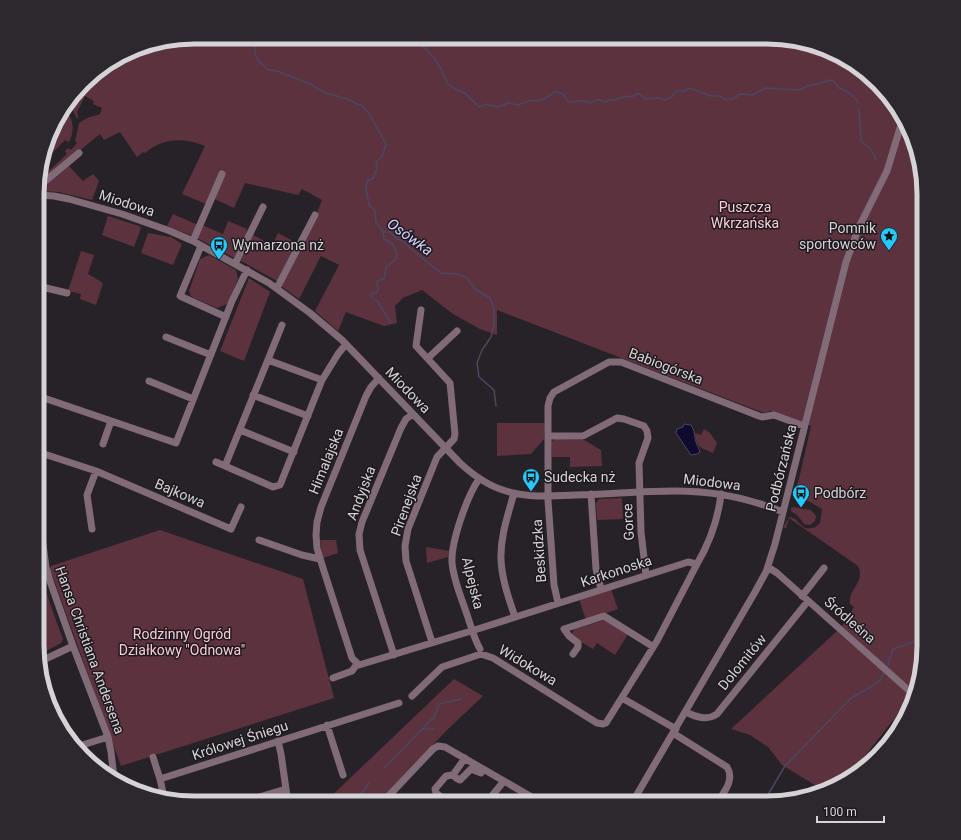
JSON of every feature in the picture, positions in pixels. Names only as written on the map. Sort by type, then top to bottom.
[{"type":"street","name":"Podbórzańska","points":[[636,796],[759,586],[768,567],[846,262],[859,227],[887,171],[900,127]]},
{"type":"street","points":[[44,182],[79,154]]},
{"type":"street","points":[[193,241],[222,179]]},
{"type":"street","name":"Miodowa","points":[[44,196],[63,198],[119,213],[170,231],[193,241],[277,288],[318,318],[346,344],[460,463],[479,479],[499,489],[514,493],[548,496],[688,491],[721,494],[748,500],[783,512]]},
{"type":"street","points":[[235,264],[263,207]]},
{"type":"street","points":[[277,288],[315,215]]},
{"type":"street","points":[[201,246],[180,296],[226,317]]},
{"type":"street","points":[[44,398],[176,443],[226,317],[247,270]]},
{"type":"street","points":[[44,287],[67,293]]},
{"type":"street","name":"Pirenejska","points":[[421,310],[416,346],[450,383],[455,434],[454,439],[437,458],[408,529],[405,546],[406,561],[432,642]]},
{"type":"street","points":[[224,466],[282,325]]},
{"type":"street","points":[[428,358],[457,331]]},
{"type":"street","points":[[166,337],[211,355]]},
{"type":"street","points":[[216,462],[267,485],[276,487],[282,482],[322,380],[346,344]]},
{"type":"street","points":[[268,360],[322,380]]},
{"type":"street","name":"Babiogórska","points":[[548,496],[548,406],[552,394],[609,362],[621,362],[759,416],[765,417],[774,415],[804,426]]},
{"type":"street","name":"Himalajska","points":[[357,664],[352,658],[320,559],[316,535],[317,522],[321,507],[366,396],[373,384],[379,378]]},
{"type":"street","points":[[149,381],[193,399]]},
{"type":"street","points":[[254,395],[308,416]]},
{"type":"street","name":"Andyjska","points":[[394,655],[360,550],[359,540],[362,522],[401,428],[406,419],[413,414]]},
{"type":"street","name":"Gorce","points":[[548,436],[583,436],[617,418],[644,426],[647,431],[648,438],[639,461],[639,492],[646,575]]},
{"type":"street","points":[[104,444],[112,421]]},
{"type":"street","points":[[240,430],[294,452]]},
{"type":"street","name":"Bajkowa","points":[[44,454],[96,471],[231,529],[241,506]]},
{"type":"street","points":[[92,529],[87,495],[96,471]]},
{"type":"street","name":"Alpejska","points":[[479,479],[471,493],[456,535],[452,552],[454,575],[472,631],[480,649]]},
{"type":"street","points":[[514,493],[504,530],[501,560],[505,585],[515,617]]},
{"type":"street","points":[[591,494],[596,569],[601,590]]},
{"type":"street","points":[[697,564],[710,539],[721,494]]},
{"type":"street","name":"Beskidzka","points":[[548,496],[554,585],[558,603]]},
{"type":"street","points":[[259,540],[302,555],[320,559]]},
{"type":"street","name":"Hansa Christiana Andersena","points":[[44,554],[48,574],[73,646],[108,737],[113,772]]},
{"type":"street","name":"Karkonoska","points":[[472,631],[688,562],[697,564]]},
{"type":"street","name":"Widokowa","points":[[412,696],[442,667],[481,654],[493,658],[598,723],[603,724],[608,721],[677,605],[697,564]]},
{"type":"street","name":"Śródleśna","points":[[768,567],[777,573],[910,691]]},
{"type":"street","points":[[802,596],[824,568]]},
{"type":"street","name":"Dolomitów","points":[[686,712],[706,718],[717,714],[808,601]]},
{"type":"street","points":[[573,654],[578,647],[578,643],[569,636],[564,629],[606,617],[652,646]]},
{"type":"street","points":[[333,678],[352,671],[357,664],[362,665],[432,642],[472,631]]},
{"type":"street","points":[[44,659],[73,646]]},
{"type":"street","points":[[622,698],[727,767],[730,774],[729,782],[721,796]]},
{"type":"street","name":"Królowej Śniegu","points":[[160,779],[400,703]]},
{"type":"street","points":[[327,725],[343,775]]},
{"type":"street","points":[[81,745],[108,737]]},
{"type":"street","points":[[278,741],[287,796]]},
{"type":"street","points":[[389,796],[435,748],[440,746],[445,747],[465,758],[530,796]]},
{"type":"street","points":[[153,757],[163,793]]},
{"type":"street","points":[[453,775],[465,758]]},
{"type":"street","points":[[440,796],[435,790],[445,776],[453,775],[460,780],[471,769],[481,773]]},
{"type":"street","points":[[492,796],[504,781]]},
{"type":"street","points":[[263,796],[286,789]]},
{"type":"green space","name":"Puszcza Wkrzańska","points":[[185,44],[776,44],[806,49],[824,55],[850,69],[866,81],[880,95],[897,119],[906,137],[912,155],[917,185],[917,655],[911,688],[842,626],[854,607],[850,604],[850,598],[860,577],[858,566],[789,518],[786,528],[783,528],[789,517],[795,519],[805,528],[814,528],[820,523],[822,509],[794,493],[799,479],[811,426],[771,411],[764,413],[497,310],[497,335],[480,329],[453,314],[422,290],[403,298],[395,306],[397,323],[384,326],[346,312],[338,331],[315,311],[339,265],[321,256],[299,299],[281,286],[319,215],[317,213],[322,200],[302,189],[298,195],[245,183],[234,208],[210,197],[206,204],[182,194],[205,146],[189,141],[174,140],[159,144],[145,153],[143,152],[137,157],[120,132],[104,140],[100,134],[45,179],[45,174],[67,154],[65,151],[68,148],[71,150],[77,143],[75,141],[79,123],[87,118],[100,114],[102,108],[93,104],[94,101],[85,96],[77,112],[77,119],[71,108],[81,95],[95,81],[119,64],[137,55],[155,49]]},
{"type":"green space","points":[[67,114],[73,129],[69,142],[65,140],[49,157],[55,137]]},
{"type":"green space","points":[[68,165],[83,181],[93,174],[99,181],[92,200],[59,192],[44,191],[44,184]]},
{"type":"green space","points":[[173,214],[198,225],[193,236],[167,226]]},
{"type":"green space","points":[[108,216],[141,228],[134,247],[102,235]]},
{"type":"green space","points":[[228,221],[247,229],[234,258],[197,238],[202,225],[223,234]]},
{"type":"green space","points":[[148,233],[171,237],[182,244],[173,265],[141,253]]},
{"type":"green space","points":[[278,233],[297,243],[277,281],[241,261],[253,235],[272,245]]},
{"type":"green space","points":[[81,251],[94,255],[88,274],[103,283],[96,305],[80,299],[81,294],[68,291]]},
{"type":"green space","points":[[209,255],[236,270],[238,279],[227,304],[217,308],[194,298],[191,296],[189,291],[200,259]]},
{"type":"green space","points":[[249,278],[270,292],[244,361],[220,351]]},
{"type":"green space","points":[[497,423],[545,423],[544,439],[531,454],[497,456]]},
{"type":"green space","points":[[704,429],[710,433],[717,443],[713,453],[698,445],[695,433],[701,435]]},
{"type":"green space","points":[[555,439],[584,440],[601,450],[602,466],[570,467],[570,457],[552,457],[551,442]]},
{"type":"green space","points":[[622,498],[623,519],[597,520],[596,503],[599,499]]},
{"type":"green space","points":[[791,508],[811,510],[816,516],[815,521],[810,525],[804,524],[798,516],[791,511]]},
{"type":"green space","name":"Rodzinny Ogród Działkowy \"Odnowa\"","points":[[160,530],[303,579],[334,698],[121,766],[50,569],[51,566]]},
{"type":"green space","points":[[320,540],[336,540],[338,553],[323,558]]},
{"type":"green space","points":[[426,547],[449,551],[448,557],[427,563]]},
{"type":"green space","points":[[44,582],[48,599],[63,639],[61,643],[44,652]]},
{"type":"green space","points":[[611,589],[618,609],[586,620],[579,599]]},
{"type":"green space","points":[[605,620],[628,634],[615,655],[597,643],[593,649],[572,637],[572,633],[575,629]]},
{"type":"green space","points":[[837,631],[909,694],[905,705],[857,765],[842,776],[818,787],[782,765],[768,747],[750,735],[731,729]]},
{"type":"green space","points":[[454,679],[483,696],[447,730],[385,796],[331,796]]},
{"type":"shaded area","points":[[684,424],[691,425],[694,431],[696,443],[700,452],[697,454],[691,455],[676,433],[677,429],[683,427]]},
{"type":"waterway","name":"Osówka","points":[[255,44],[255,54],[258,60],[267,69],[280,72],[312,85],[323,92],[347,99],[363,106],[370,115],[386,144],[382,157],[376,162],[377,168],[373,179],[368,180],[366,188],[369,205],[375,210],[376,223],[383,232],[390,232],[397,239],[403,241],[441,273],[456,274],[466,277],[476,290],[490,298],[494,308],[494,325],[491,337],[482,350],[477,363],[479,377],[494,390],[496,406]]},
{"type":"waterway","points":[[378,44],[404,44]]},
{"type":"waterway","points":[[418,44],[425,48],[434,58],[448,84],[465,93],[479,107],[487,104],[498,107],[508,103],[518,105],[528,101],[542,100],[555,92],[564,95],[568,102],[582,101],[590,103],[598,100],[605,102],[623,97],[634,96],[636,94],[640,94],[645,99],[661,98],[664,100],[671,98],[676,91],[685,91],[690,88],[711,96],[720,96],[724,99],[733,99],[740,94],[752,95],[765,88],[799,90],[810,85],[829,80],[833,81],[839,88],[848,92],[856,99],[858,103]]},
{"type":"waterway","points":[[859,109],[861,141],[870,148],[876,159]]},
{"type":"waterway","points":[[383,232],[384,239],[393,244],[397,254],[395,260],[386,267],[384,279],[377,281],[378,290],[376,293],[372,293],[371,297],[378,302],[391,323]]},
{"type":"waterway","points":[[888,665],[893,649],[917,640]]},
{"type":"waterway","points":[[767,796],[785,766],[850,699],[880,681],[884,673]]},
{"type":"waterway","points":[[384,768],[435,716],[439,704],[461,699]]},
{"type":"waterway","points":[[423,729],[434,729]]},
{"type":"waterway","points":[[359,796],[370,782]]},
{"type":"place","name":"Pomnik sportowców","points":[[889,251]]},
{"type":"place","name":"Wymarzona nż","points":[[219,260]]},
{"type":"place","name":"Sudecka nż","points":[[531,492]]},
{"type":"place","name":"Podbórz","points":[[801,508]]}]
